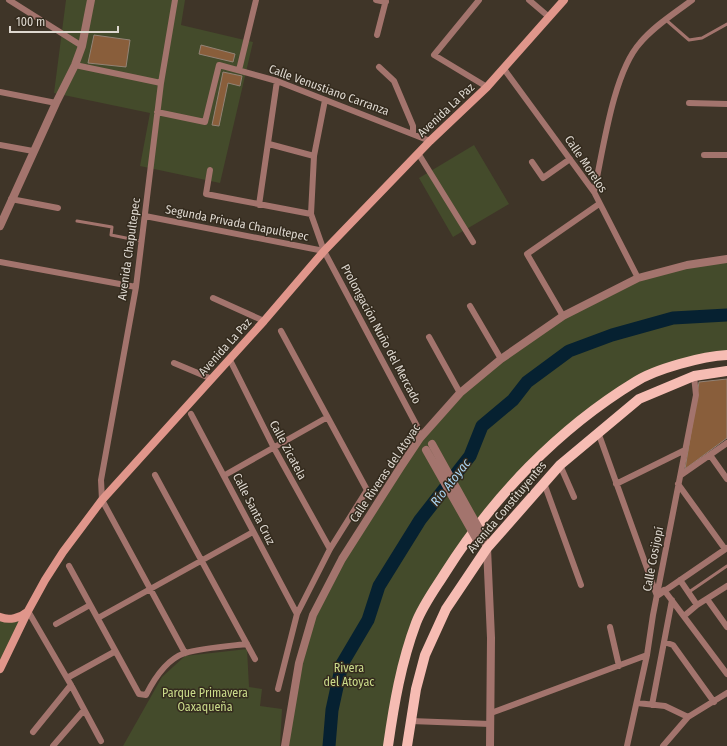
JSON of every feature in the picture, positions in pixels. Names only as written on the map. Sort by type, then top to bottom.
[{"type":"main road","name":"Avenida La Paz","points":[[0,669],[28,611],[63,552],[102,500],[230,360],[324,251],[418,153],[487,87],[564,0]]},
{"type":"main road","name":"Avenida Constituyentes","points":[[388,746],[403,662],[417,621],[432,593],[464,542],[497,501],[540,455],[574,426],[636,381],[670,368],[718,355],[727,355]]},
{"type":"main road","name":"Avenida Constituyentes","points":[[407,746],[416,689],[425,655],[446,609],[486,554],[560,465],[639,399],[694,376],[727,371]]},
{"type":"main road","points":[[0,617],[11,619],[22,616],[28,611]]},
{"type":"street","points":[[9,0],[82,46]]},
{"type":"street","points":[[0,226],[11,199],[75,65],[82,46],[91,0]]},
{"type":"street","name":"Avenida Chapultepec","points":[[102,500],[101,480],[136,287],[157,112],[175,0]]},
{"type":"street","points":[[239,70],[256,0]]},
{"type":"street","points":[[376,0],[386,1],[377,35]]},
{"type":"street","points":[[479,0],[434,54],[487,87]]},
{"type":"street","points":[[529,0],[549,17]]},
{"type":"street","points":[[594,192],[617,87],[628,60],[640,42],[692,0]]},
{"type":"street","points":[[75,65],[161,83]]},
{"type":"street","name":"Calle Venustiano Carranza","points":[[157,112],[205,122],[219,65],[277,81],[413,133],[430,141]]},
{"type":"street","points":[[378,66],[394,81],[413,126],[413,133]]},
{"type":"street","name":"Calle Morelos","points":[[504,69],[594,192],[638,278]]},
{"type":"street","points":[[259,204],[269,144],[277,81]]},
{"type":"street","points":[[0,92],[56,103]]},
{"type":"street","points":[[210,170],[206,194],[311,214],[314,156],[325,100]]},
{"type":"street","points":[[688,103],[727,104]]},
{"type":"street","points":[[269,144],[314,156]]},
{"type":"street","points":[[0,145],[34,151]]},
{"type":"street","points":[[418,153],[473,242]]},
{"type":"street","points":[[704,155],[727,156]]},
{"type":"street","points":[[532,162],[543,178],[570,159]]},
{"type":"street","points":[[11,199],[58,208]]},
{"type":"street","points":[[563,316],[527,254],[599,204]]},
{"type":"street","name":"Prolongación Nuño del Mercado","points":[[311,214],[324,251],[423,435]]},
{"type":"street","name":"Segunda Privada Chapultepec","points":[[145,216],[324,251]]},
{"type":"street","name":"Calle Riveras del Atoyac","points":[[285,746],[299,663],[313,615],[342,559],[423,435],[460,393],[501,359],[563,316],[638,278],[687,265],[727,259]]},
{"type":"street","points":[[0,262],[136,287]]},
{"type":"street","points":[[213,298],[264,321]]},
{"type":"street","points":[[470,306],[501,359]]},
{"type":"street","points":[[278,689],[297,614],[330,549],[367,490],[326,418],[281,331]]},
{"type":"street","points":[[429,337],[460,393]]},
{"type":"street","name":"Calle Zicatela","points":[[230,360],[274,448],[330,549]]},
{"type":"street","points":[[174,363],[212,379]]},
{"type":"street","name":"Calle Cosijopí","points":[[628,745],[647,655],[678,484],[696,395],[694,376]]},
{"type":"street","name":"Calle Santa Cruz","points":[[191,414],[225,475],[253,532],[297,614]]},
{"type":"street","points":[[225,475],[326,418]]},
{"type":"street","points":[[598,432],[657,596],[726,548],[678,484]]},
{"type":"street","points":[[423,435],[480,537],[486,554],[491,638],[490,746]]},
{"type":"street","points":[[681,475],[727,443]]},
{"type":"street","points":[[616,484],[685,450]]},
{"type":"street","points":[[710,455],[727,479]]},
{"type":"street","points":[[560,465],[574,497]]},
{"type":"street","points":[[156,475],[254,659]]},
{"type":"street","points":[[544,484],[581,585]]},
{"type":"street","points":[[102,500],[185,653]]},
{"type":"street","points":[[98,618],[149,588],[253,532]]},
{"type":"street","points":[[69,566],[98,618],[114,652],[139,694],[146,695],[154,678],[169,664],[185,653],[247,644]]},
{"type":"street","points":[[680,580],[697,605]]},
{"type":"street","points":[[684,616],[697,605],[727,586]]},
{"type":"street","points":[[664,590],[727,674]]},
{"type":"street","points":[[707,599],[727,628]]},
{"type":"street","points":[[652,705],[672,600]]},
{"type":"street","points":[[56,624],[90,604]]},
{"type":"street","points":[[28,611],[71,685],[101,741]]},
{"type":"street","points":[[610,627],[619,666]]},
{"type":"street","points":[[664,642],[673,645],[714,702]]},
{"type":"street","points":[[67,678],[114,652]]},
{"type":"street","points":[[491,713],[647,655]]},
{"type":"street","points":[[32,732],[71,685]]},
{"type":"street","points":[[663,746],[688,717],[727,693]]},
{"type":"street","points":[[637,703],[665,706],[688,717]]},
{"type":"street","points":[[53,746],[84,710]]},
{"type":"street","points":[[411,721],[490,724]]},
{"type":"street","points":[[619,746],[628,745]]},
{"type":"lane","points":[[666,20],[689,40],[702,38],[727,24]]},
{"type":"lane","points":[[77,221],[112,227],[111,235],[141,241]]},
{"type":"lane","points":[[689,592],[727,566]]},
{"type":"green space","points":[[66,0],[185,0],[181,25],[253,42],[220,183],[140,166],[150,113],[54,93]]},
{"type":"green space","points":[[474,145],[509,204],[453,237],[419,178]]},
{"type":"green space","name":"Rivera del Atoyac","points":[[727,259],[727,355],[636,381],[540,455],[464,542],[417,621],[388,746],[285,746],[299,663],[313,615],[342,559],[420,438],[460,393],[563,316],[638,278]]},
{"type":"green space","points":[[0,617],[21,621],[0,663]]},
{"type":"green space","name":"Parque Primavera Oaxaqueña","points":[[247,649],[249,687],[262,689],[260,706],[282,709],[280,746],[123,746],[162,677],[185,656]]},
{"type":"building","points":[[94,35],[130,40],[126,67],[88,63]]},
{"type":"building","points":[[201,45],[235,54],[233,62],[199,54]]},
{"type":"building","points":[[223,72],[242,76],[240,86],[228,83],[219,126],[212,125]]},
{"type":"building","points":[[727,379],[727,438],[685,469],[699,382]]},
{"type":"waterway","name":"Río Atoyac","points":[[329,746],[332,710],[342,664],[368,620],[379,586],[420,520],[470,456],[482,426],[513,400],[527,382],[569,351],[612,335],[673,318],[727,315]]}]
